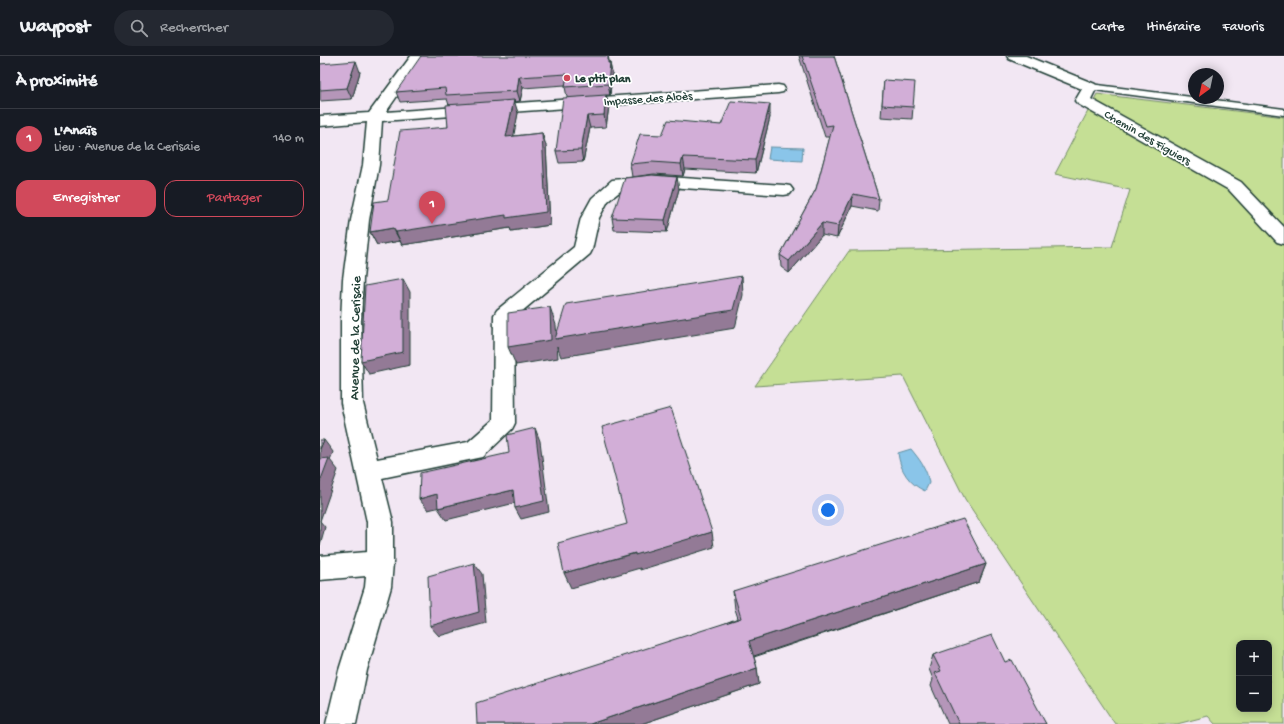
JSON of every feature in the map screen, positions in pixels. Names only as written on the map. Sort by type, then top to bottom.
[{"type":"street","points":[[374,116],[418,56]]},
{"type":"street","points":[[1014,56],[1090,87]]},
{"type":"street","name":"Chemin des Figuiers","points":[[1090,87],[1084,101],[1235,186],[1284,238]]},
{"type":"street","name":"Impasse des Aloès","points":[[320,121],[374,116],[778,89]]},
{"type":"street","name":"Avenue de la Cerisaie","points":[[341,724],[353,670],[378,586],[380,563],[380,522],[352,403],[351,321],[353,279],[359,227],[371,165],[374,116]]},
{"type":"street","points":[[368,471],[475,450],[504,423],[504,315],[583,250],[590,218],[601,198],[618,184],[654,181],[784,190]]},
{"type":"street","points":[[320,568],[380,563]]},
{"type":"lane","points":[[1090,87],[1284,112]]},
{"type":"green space","points":[[1097,94],[1284,117],[1284,724],[1215,724],[1208,716],[1177,724],[1115,724],[965,499],[903,376],[755,386],[849,251],[1112,247],[1130,190],[1055,174]]},
{"type":"water","points":[[770,147],[803,148],[802,161],[768,159]]},
{"type":"water","points":[[911,449],[927,473],[929,483],[925,491],[919,488],[906,476],[899,459],[898,453]]},
{"type":"building","points":[[421,56],[608,56],[608,63],[610,63],[608,84],[565,87],[567,74],[519,77],[517,91],[446,95],[445,88],[396,92]]},
{"type":"building","points":[[802,56],[834,56],[879,199],[853,194],[838,226],[822,223],[789,261],[780,255],[816,189],[833,125],[826,126]]},
{"type":"building","points":[[356,61],[347,88],[320,90],[320,64]]},
{"type":"building","points":[[884,80],[915,82],[913,107],[882,105]]},
{"type":"building","points":[[606,95],[604,115],[587,116],[581,150],[556,151],[563,98]]},
{"type":"building","points":[[514,100],[506,137],[542,133],[546,212],[506,218],[506,215],[396,232],[393,228],[370,232],[374,202],[388,200],[400,131],[448,127],[446,105]]},
{"type":"building","points":[[731,101],[770,104],[755,160],[683,157],[681,164],[652,162],[630,164],[640,134],[662,135],[668,120],[721,125]]},
{"type":"building","points":[[652,175],[677,177],[665,220],[612,218],[625,178]]},
{"type":"building","points":[[742,276],[733,310],[555,339],[566,304]]},
{"type":"building","points":[[403,279],[403,352],[361,361],[365,286]]},
{"type":"building","points":[[550,307],[551,340],[508,347],[508,313]]},
{"type":"building","points":[[671,408],[712,532],[635,555],[635,553],[564,573],[558,543],[627,524],[602,427]]},
{"type":"building","points":[[535,428],[544,501],[515,508],[513,490],[438,508],[437,494],[419,499],[420,473],[509,453],[507,435]]},
{"type":"building","points":[[320,440],[324,440],[320,449]]},
{"type":"building","points":[[329,458],[320,482],[320,459]]},
{"type":"building","points":[[963,519],[986,564],[749,641],[757,668],[590,724],[477,724],[476,703],[741,618],[733,591]]},
{"type":"building","points":[[474,563],[479,612],[430,626],[428,576]]},
{"type":"building","points":[[992,635],[1005,662],[1012,660],[1046,724],[959,724],[935,673],[941,671],[933,655]]},
{"type":"place","name":"Le ptit plan","points":[[567,78]]},
{"type":"place","name":"L'Anaïs","points":[[432,224]]}]
